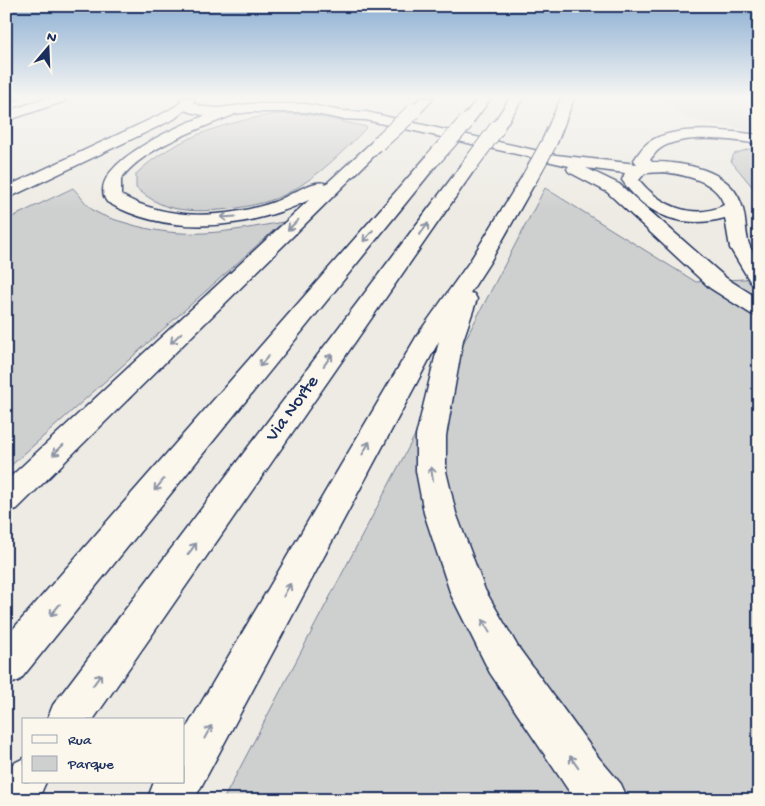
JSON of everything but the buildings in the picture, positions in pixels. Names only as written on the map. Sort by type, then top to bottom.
[{"type":"main road","points":[[6,194],[129,136]]},
{"type":"main road","points":[[177,136],[132,158],[114,178],[111,189],[113,198],[142,212],[171,218],[234,217],[269,210],[308,195],[362,152],[379,143]]},
{"type":"main road","points":[[6,500],[387,136]]},
{"type":"main road","points":[[448,136],[595,172],[637,192],[654,205],[759,303]]},
{"type":"main road","points":[[6,667],[454,136]]},
{"type":"main road","name":"Via Norte","points":[[69,718],[491,136]]},
{"type":"main road","points":[[185,772],[430,334],[480,262],[529,179],[551,136]]},
{"type":"main road","points":[[643,168],[642,160],[653,146],[668,140],[714,136],[759,140]]},
{"type":"main road","points":[[722,188],[714,157],[732,146],[759,144]]},
{"type":"main road","points":[[562,163],[643,168],[662,167],[691,172],[705,177],[722,188],[730,197],[740,248],[759,278]]},
{"type":"main road","points":[[562,163],[613,188],[718,282],[759,309]]},
{"type":"main road","points":[[637,192],[630,180],[631,175],[643,168]]},
{"type":"main road","points":[[654,205],[668,211],[701,217],[716,217],[733,207]]},
{"type":"main road","points":[[480,262],[451,340],[431,436],[431,471],[440,513],[469,596],[504,660],[583,774],[605,800]]},
{"type":"main road","points":[[10,800],[22,784]]},
{"type":"main road","points":[[170,800],[178,784]]},
{"type":"green space","points":[[197,136],[358,136],[320,171],[288,193],[262,203],[230,209],[196,211],[182,210],[160,204],[136,188],[136,174],[151,161],[183,141]]},
{"type":"green space","points":[[749,149],[759,149],[759,195],[731,161],[734,154]]},
{"type":"green space","points":[[73,188],[94,211],[118,221],[147,229],[167,232],[205,233],[283,222],[6,470],[6,220]]},
{"type":"green space","points":[[545,188],[696,282],[759,278],[759,800],[223,800]]}]
